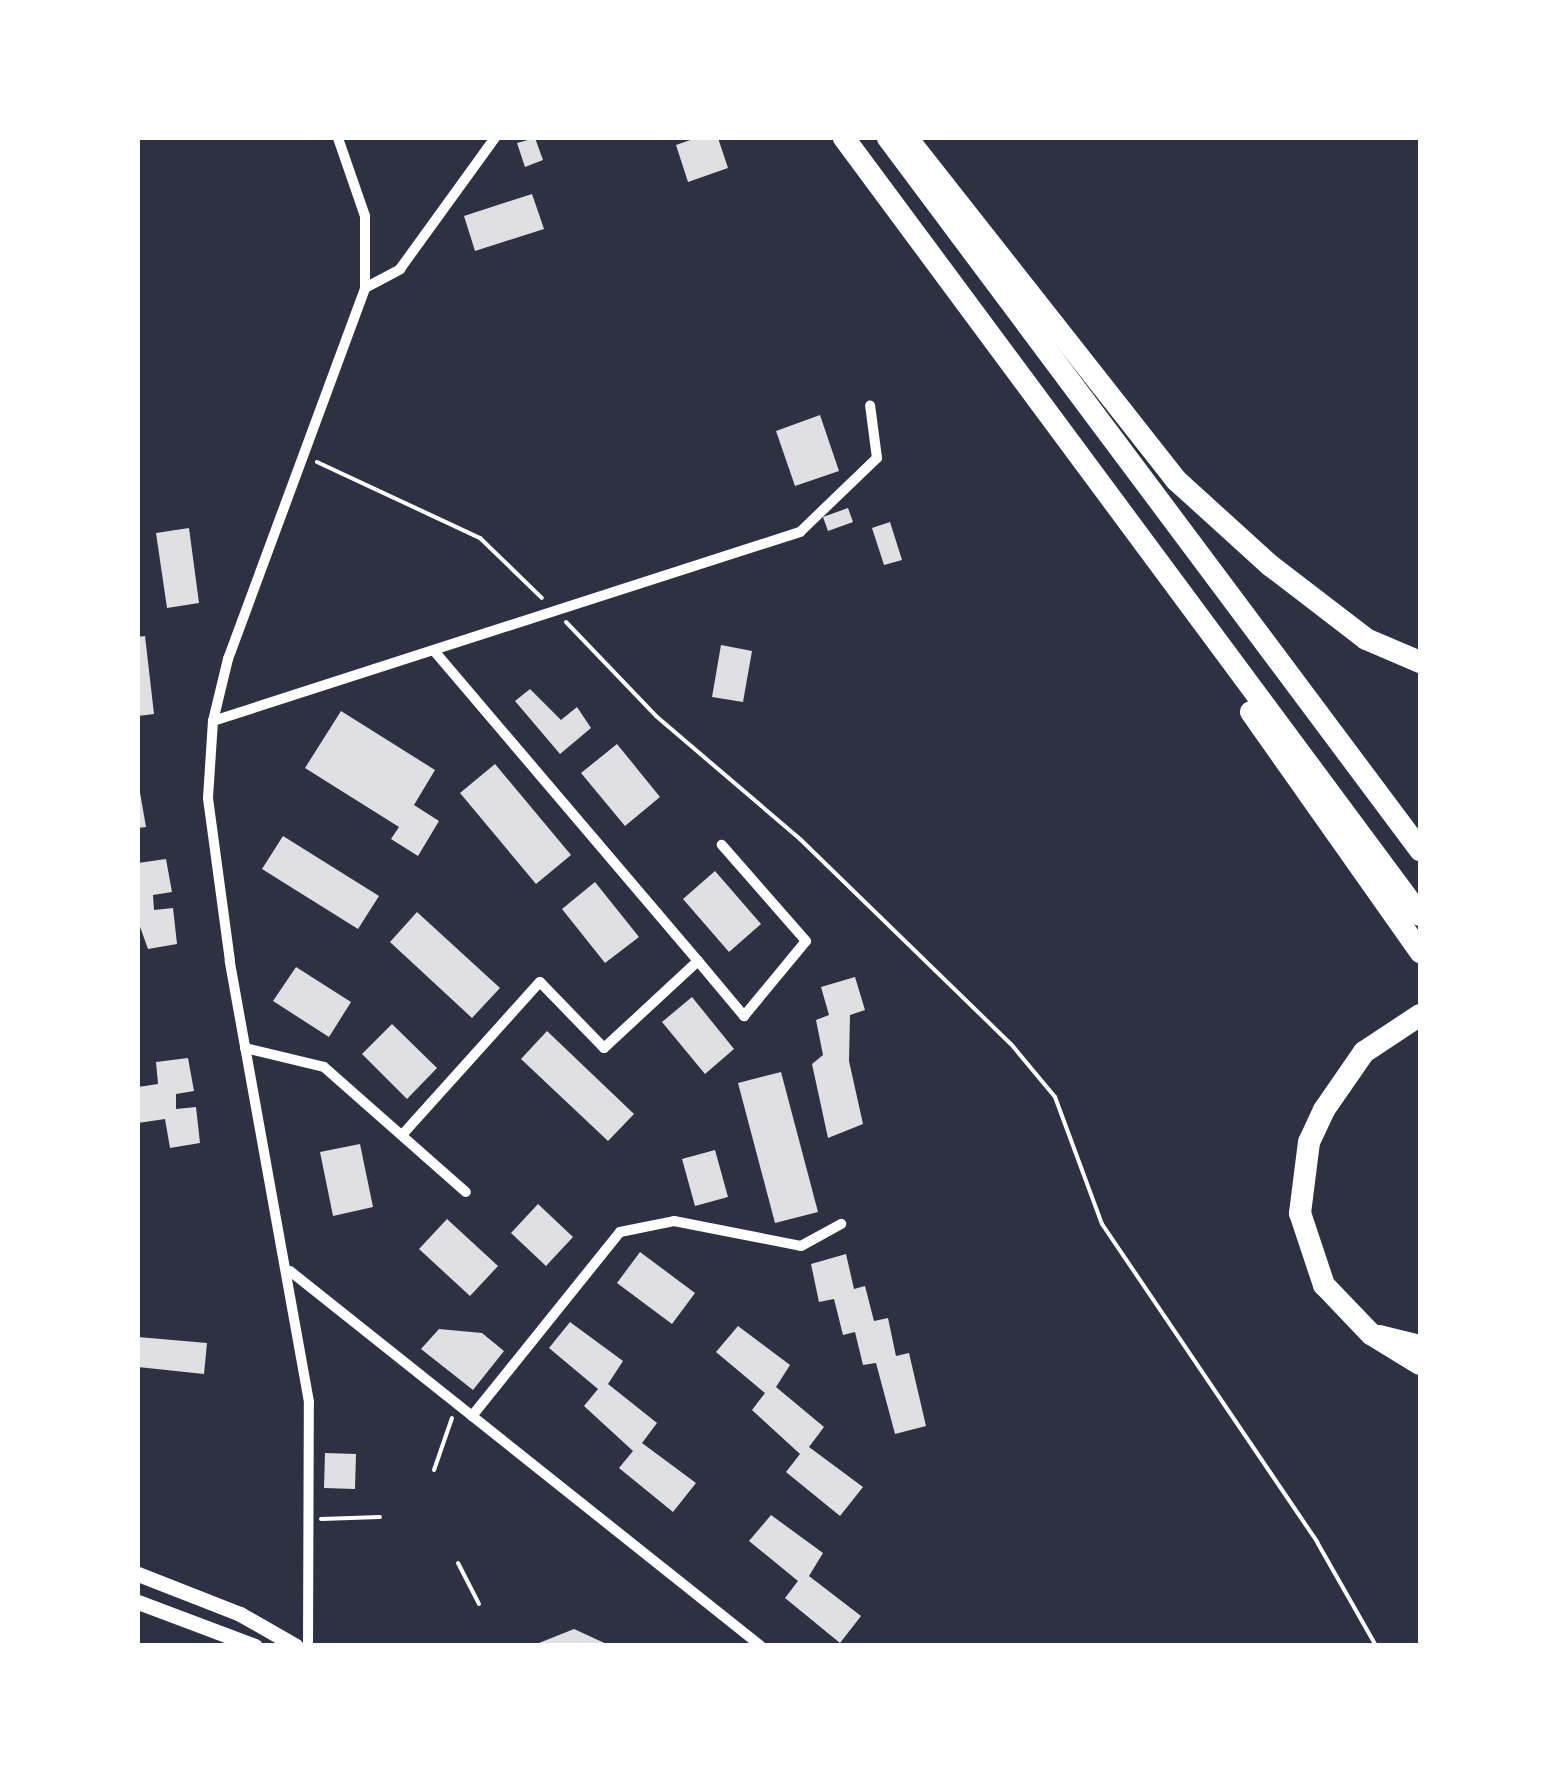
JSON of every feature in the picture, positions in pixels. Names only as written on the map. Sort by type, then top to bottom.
[{"type":"highway","points":[[844,138],[1136,538],[1420,914]]},
{"type":"highway","points":[[888,138],[1420,850]]},
{"type":"highway","points":[[907,138],[1176,480],[1270,566],[1366,639],[1420,662]]},
{"type":"highway","points":[[1136,538],[1279,755],[1420,952]]},
{"type":"highway","points":[[1420,1015],[1364,1052],[1340,1082],[1309,1142],[1300,1213],[1309,1250],[1324,1284],[1371,1334],[1420,1364]]},
{"type":"highway","points":[[1371,1334],[1420,1346]]},
{"type":"street","points":[[308,1646],[309,1402],[289,1270],[246,1048],[210,816],[213,722],[228,660],[365,288],[365,216],[338,138]]},
{"type":"street","points":[[365,288],[400,269],[495,138]]},
{"type":"street","points":[[213,722],[558,614],[800,532],[877,458],[870,405]]},
{"type":"street","points":[[435,652],[744,1016],[806,940],[722,845]]},
{"type":"street","points":[[402,1134],[540,982],[604,1048],[698,961]]},
{"type":"street","points":[[246,1048],[324,1067],[466,1192]]},
{"type":"street","points":[[472,1416],[620,1232],[674,1221],[801,1246],[841,1224]]},
{"type":"street","points":[[289,1270],[760,1646]]},
{"type":"street","points":[[138,1574],[240,1614],[296,1646]]},
{"type":"street","points":[[166,1584],[146,1603],[255,1646]]},
{"type":"path","points":[[304,456],[480,538],[656,716],[800,839],[1011,1044],[1054,1097],[1102,1224],[1317,1542],[1376,1646]]},
{"type":"path","points":[[434,1470],[457,1404]]},
{"type":"path","points":[[306,1520],[380,1517]]},
{"type":"path","points":[[458,1562],[479,1604]]},
{"type":"building","points":[[535,138],[543,160],[525,167],[517,143]]},
{"type":"building","points":[[696,138],[718,138],[728,168],[688,182],[676,145]]},
{"type":"building","points":[[532,194],[544,229],[475,251],[464,216]]},
{"type":"building","points":[[820,415],[839,471],[795,486],[776,431]]},
{"type":"building","points":[[848,508],[853,522],[828,531],[823,517]]},
{"type":"building","points":[[890,522],[902,560],[884,565],[872,528]]},
{"type":"building","points":[[189,528],[199,603],[167,608],[156,533]]},
{"type":"building","points":[[145,636],[154,714],[138,716],[138,637]]},
{"type":"building","points":[[721,645],[752,651],[743,702],[712,697]]},
{"type":"building","points":[[530,689],[561,720],[577,707],[591,728],[560,754],[515,701]]},
{"type":"building","points":[[341,711],[435,770],[414,805],[439,821],[418,856],[391,839],[399,827],[305,768]]},
{"type":"building","points":[[617,744],[660,797],[625,826],[581,773]]},
{"type":"building","points":[[495,764],[571,855],[536,884],[460,793]]},
{"type":"building","points":[[138,781],[146,827],[138,828]]},
{"type":"building","points":[[283,836],[379,896],[358,929],[262,869]]},
{"type":"building","points":[[166,859],[172,892],[153,895],[154,910],[173,908],[177,944],[148,949],[138,921],[138,863]]},
{"type":"building","points":[[715,871],[761,924],[729,952],[683,899]]},
{"type":"building","points":[[595,882],[639,937],[605,963],[562,909]]},
{"type":"building","points":[[417,912],[500,988],[472,1018],[390,942]]},
{"type":"building","points":[[296,967],[351,1002],[329,1037],[273,1001]]},
{"type":"building","points":[[855,977],[865,1010],[850,1015],[849,1061],[863,1124],[828,1138],[812,1064],[823,1055],[816,1020],[829,1015],[821,987]]},
{"type":"building","points":[[692,997],[734,1049],[705,1074],[662,1022]]},
{"type":"building","points":[[392,1024],[437,1068],[407,1099],[362,1054]]},
{"type":"building","points":[[547,1031],[634,1114],[608,1141],[521,1059]]},
{"type":"building","points":[[188,1058],[194,1091],[176,1094],[176,1109],[196,1107],[200,1143],[170,1148],[165,1119],[138,1123],[138,1087],[158,1084],[156,1062]]},
{"type":"building","points":[[781,1072],[818,1212],[775,1223],[738,1083]]},
{"type":"building","points":[[360,1144],[373,1207],[333,1216],[320,1152]]},
{"type":"building","points":[[715,1150],[728,1197],[695,1206],[682,1159]]},
{"type":"building","points":[[538,1204],[573,1237],[546,1266],[511,1233]]},
{"type":"building","points":[[447,1219],[498,1266],[470,1296],[419,1249]]},
{"type":"building","points":[[640,1252],[695,1293],[672,1324],[617,1283]]},
{"type":"building","points":[[846,1254],[854,1289],[865,1286],[874,1321],[888,1318],[896,1356],[909,1353],[926,1426],[895,1434],[876,1363],[863,1365],[855,1332],[843,1335],[834,1299],[819,1302],[811,1264]]},
{"type":"building","points":[[570,1322],[623,1361],[608,1384],[657,1423],[642,1443],[696,1483],[673,1512],[619,1468],[633,1451],[584,1406],[598,1389],[549,1348]]},
{"type":"building","points":[[738,1326],[790,1365],[776,1387],[824,1427],[809,1447],[863,1487],[840,1516],[786,1472],[800,1454],[752,1410],[765,1393],[716,1352]]},
{"type":"building","points":[[439,1329],[482,1333],[504,1351],[473,1390],[421,1349]]},
{"type":"building","points":[[138,1337],[207,1343],[204,1374],[138,1367]]},
{"type":"building","points":[[325,1453],[356,1454],[355,1489],[324,1488]]},
{"type":"building","points":[[771,1515],[823,1553],[809,1576],[861,1616],[840,1643],[785,1598],[798,1581],[749,1541]]},
{"type":"building","points":[[574,1629],[611,1646],[534,1646],[534,1645]]}]
